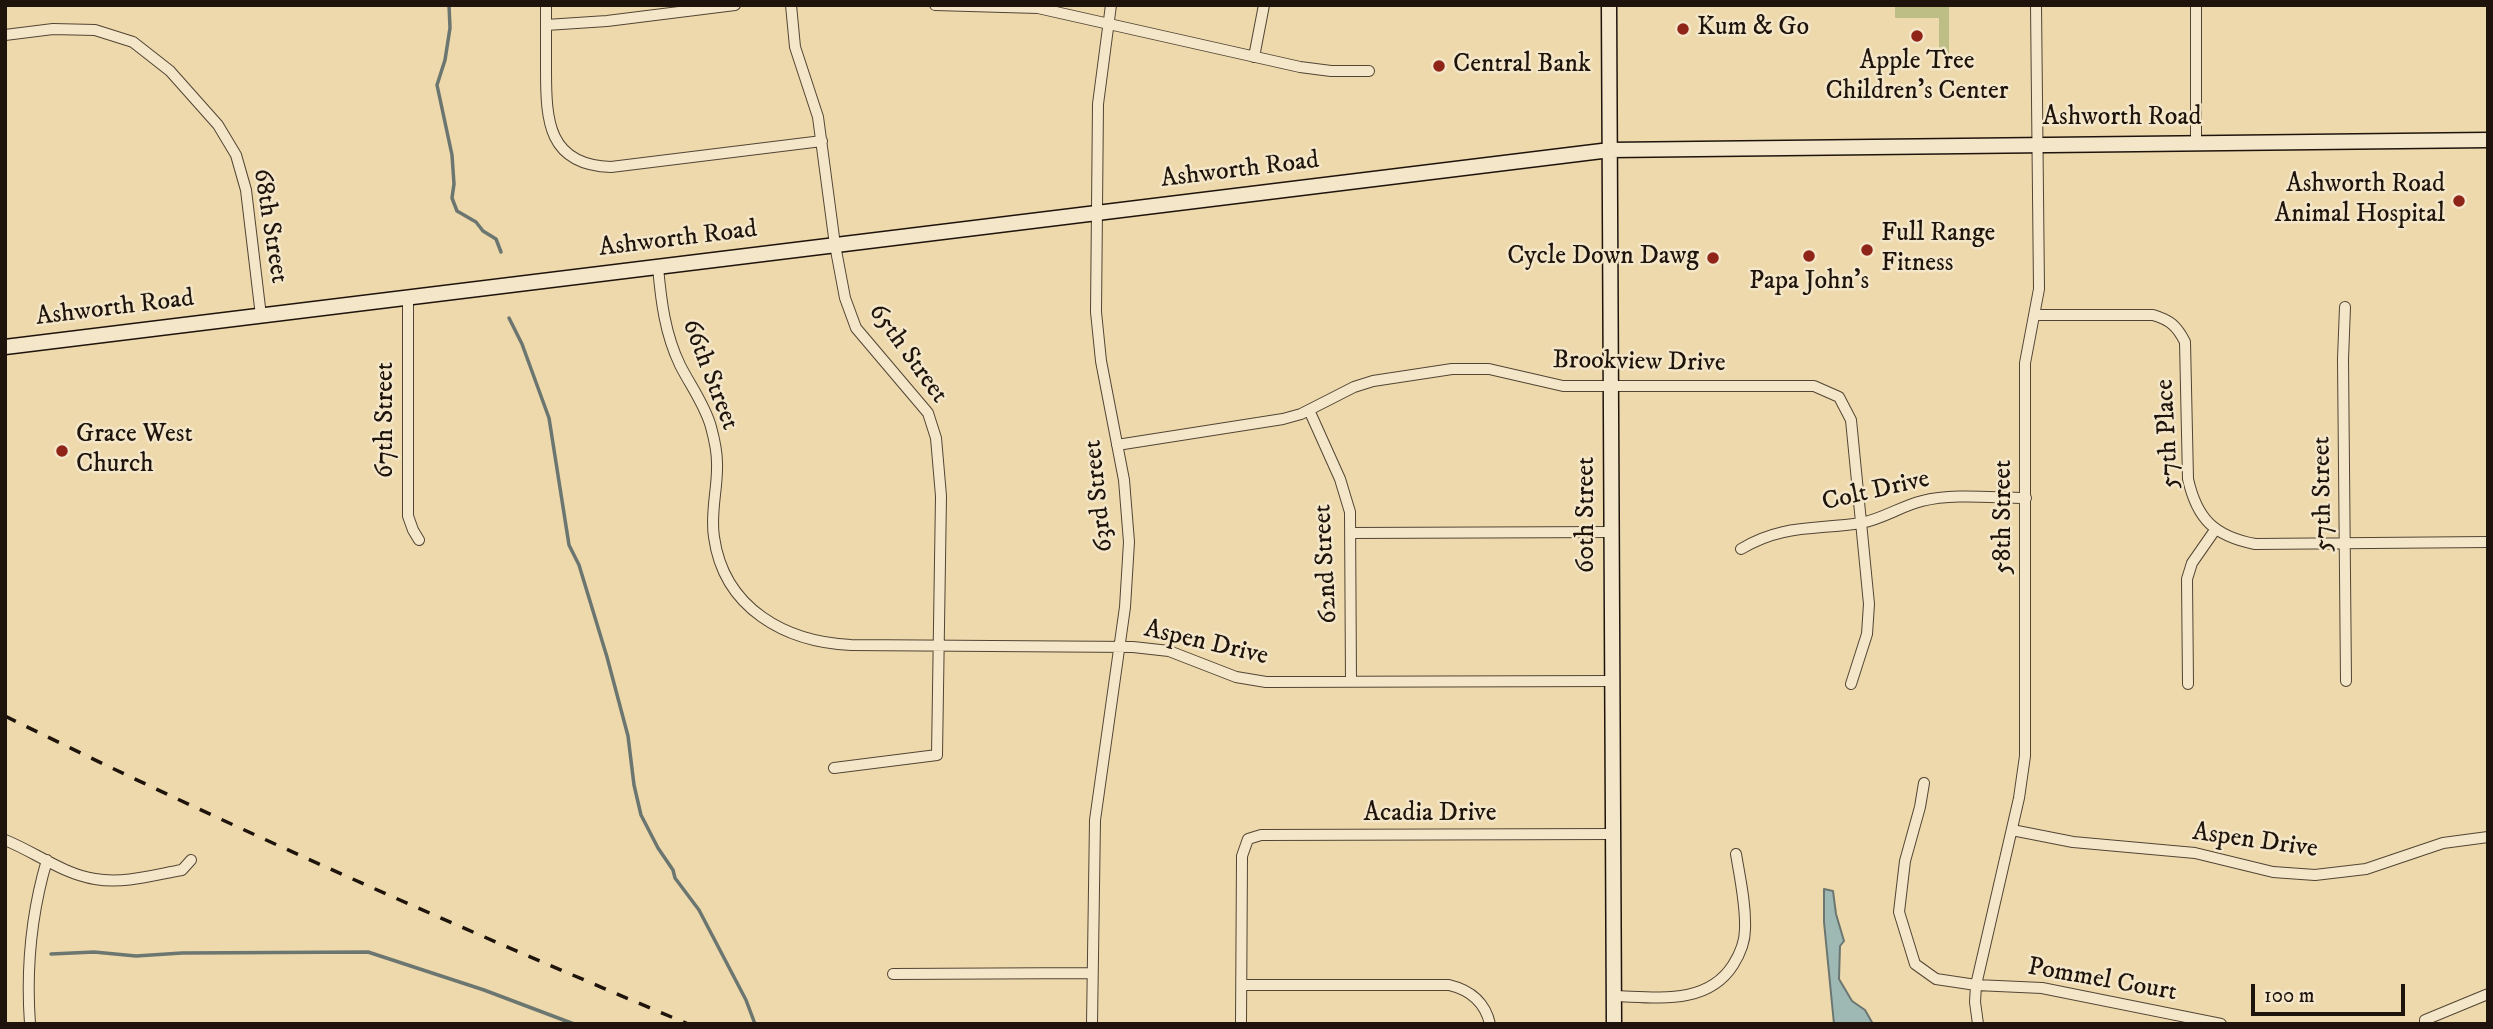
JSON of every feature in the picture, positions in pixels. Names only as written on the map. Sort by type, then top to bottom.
[{"type":"main road","name":"60th Street","points":[[1609,5],[1613,387],[1614,1024]]},
{"type":"main road","name":"Ashworth Road","points":[[5,347],[1609,150],[2488,140]]},
{"type":"street","points":[[546,5],[547,118],[557,141],[566,152],[584,163],[611,167],[822,141]]},
{"type":"street","points":[[546,25],[597,22],[735,5]]},
{"type":"street","name":"65th Street","points":[[791,5],[795,47],[818,117],[845,298],[856,328],[928,413],[936,438],[941,496],[937,755],[834,768]]},
{"type":"street","points":[[935,5],[1038,8],[1317,70],[1369,71]]},
{"type":"street","name":"63rd Street","points":[[1092,1024],[1095,820],[1125,607],[1129,542],[1127,500],[1097,338],[1097,103],[1111,5]]},
{"type":"street","points":[[1254,57],[1264,5]]},
{"type":"street","name":"58th Street","points":[[1978,1024],[1976,985],[2019,798],[2025,743],[2025,363],[2039,289],[2036,5]]},
{"type":"street","points":[[2196,5],[2196,143]]},
{"type":"street","name":"68th Street","points":[[5,36],[53,29],[95,30],[133,42],[170,71],[213,119],[236,155],[246,190],[261,316]]},
{"type":"street","name":"66th Street","points":[[658,267],[666,328],[680,363],[708,416],[714,439],[718,464],[713,499],[714,538],[724,572],[740,597],[755,612],[791,634]]},
{"type":"street","name":"67th Street","points":[[408,298],[408,516],[412,530],[419,540]]},
{"type":"street","name":"57th Street","points":[[2345,307],[2343,359],[2346,681]]},
{"type":"street","name":"57th Place","points":[[2035,315],[2152,315],[2169,320],[2185,342],[2188,479],[2193,498],[2214,530]]},
{"type":"street","name":"Brookview Drive","points":[[1117,445],[1264,423],[1309,410],[1336,395],[1373,380],[1452,369],[1489,369],[1563,386],[1814,386],[1839,397],[1851,420],[1869,604],[1867,635],[1851,684]]},
{"type":"street","name":"62nd Street","points":[[1309,410],[1346,493],[1352,533],[1351,682]]},
{"type":"street","name":"Colt Drive","points":[[1741,549],[1776,532],[1876,520],[1924,500],[2026,498]]},
{"type":"street","points":[[2188,684],[2188,579],[2192,563],[2214,530],[2239,541],[2255,544],[2488,542]]},
{"type":"street","points":[[1352,533],[1613,532]]},
{"type":"street","name":"Aspen Drive","points":[[791,634],[823,644],[1119,647],[1169,651],[1236,677],[1266,682],[1613,681]]},
{"type":"street","name":"Pommel Court","points":[[1924,783],[1905,861],[1899,912],[1915,964],[1936,979],[1976,985],[2042,988],[2221,1024]]},
{"type":"street","name":"Aspen Drive","points":[[2012,830],[2073,842],[2195,853],[2273,872],[2315,875],[2365,869],[2443,843],[2488,836]]},
{"type":"street","name":"Acadia Drive","points":[[1242,985],[1242,856],[1248,839],[1261,835],[1614,834]]},
{"type":"street","points":[[5,840],[83,876],[112,881],[182,870],[191,860]]},
{"type":"street","points":[[1614,996],[1687,996],[1712,986],[1731,968],[1743,944],[1745,931],[1736,854]]},
{"type":"street","points":[[30,1024],[28,969],[32,930],[47,860]]},
{"type":"street","points":[[893,974],[1092,973]]},
{"type":"street","points":[[1241,1024],[1242,985],[1444,984],[1461,987],[1471,993],[1485,1009],[1490,1024]]},
{"type":"street","points":[[2425,1024],[2426,1020],[2488,995]]},
{"type":"green space","points":[[1895,5],[1949,5],[1949,54],[1939,54],[1939,18],[1895,18]]},
{"type":"water","points":[[1824,889],[1833,891],[1844,941],[1840,946],[1839,979],[1852,1001],[1865,1010],[1873,1024],[1834,1024],[1824,922]]},
{"type":"waterway","points":[[449,5],[450,28],[445,60],[437,85],[452,155],[452,198],[457,211],[476,222],[483,231],[496,239],[501,252]]},
{"type":"waterway","points":[[509,318],[522,344],[549,418],[569,545],[579,565],[607,657],[628,736],[641,815],[675,878],[699,910],[746,1000],[755,1024]]},
{"type":"waterway","points":[[51,954],[94,952],[136,956],[182,953],[368,952],[484,990],[574,1024]]},
{"type":"railway","points":[[5,716],[344,875],[688,1024]]},
{"type":"place","name":"Kum & Go","points":[[1683,29]]},
{"type":"place","name":"Apple Tree Children's Center","points":[[1917,36]]},
{"type":"place","name":"Central Bank","points":[[1439,66]]},
{"type":"place","name":"Ashworth Road Animal Hospital","points":[[2459,201]]},
{"type":"place","name":"Full Range Fitness","points":[[1867,250]]},
{"type":"place","name":"Papa John's","points":[[1809,256]]},
{"type":"place","name":"Cycle Down Dawg","points":[[1713,258]]},
{"type":"place","name":"Grace West Church","points":[[62,451]]}]
